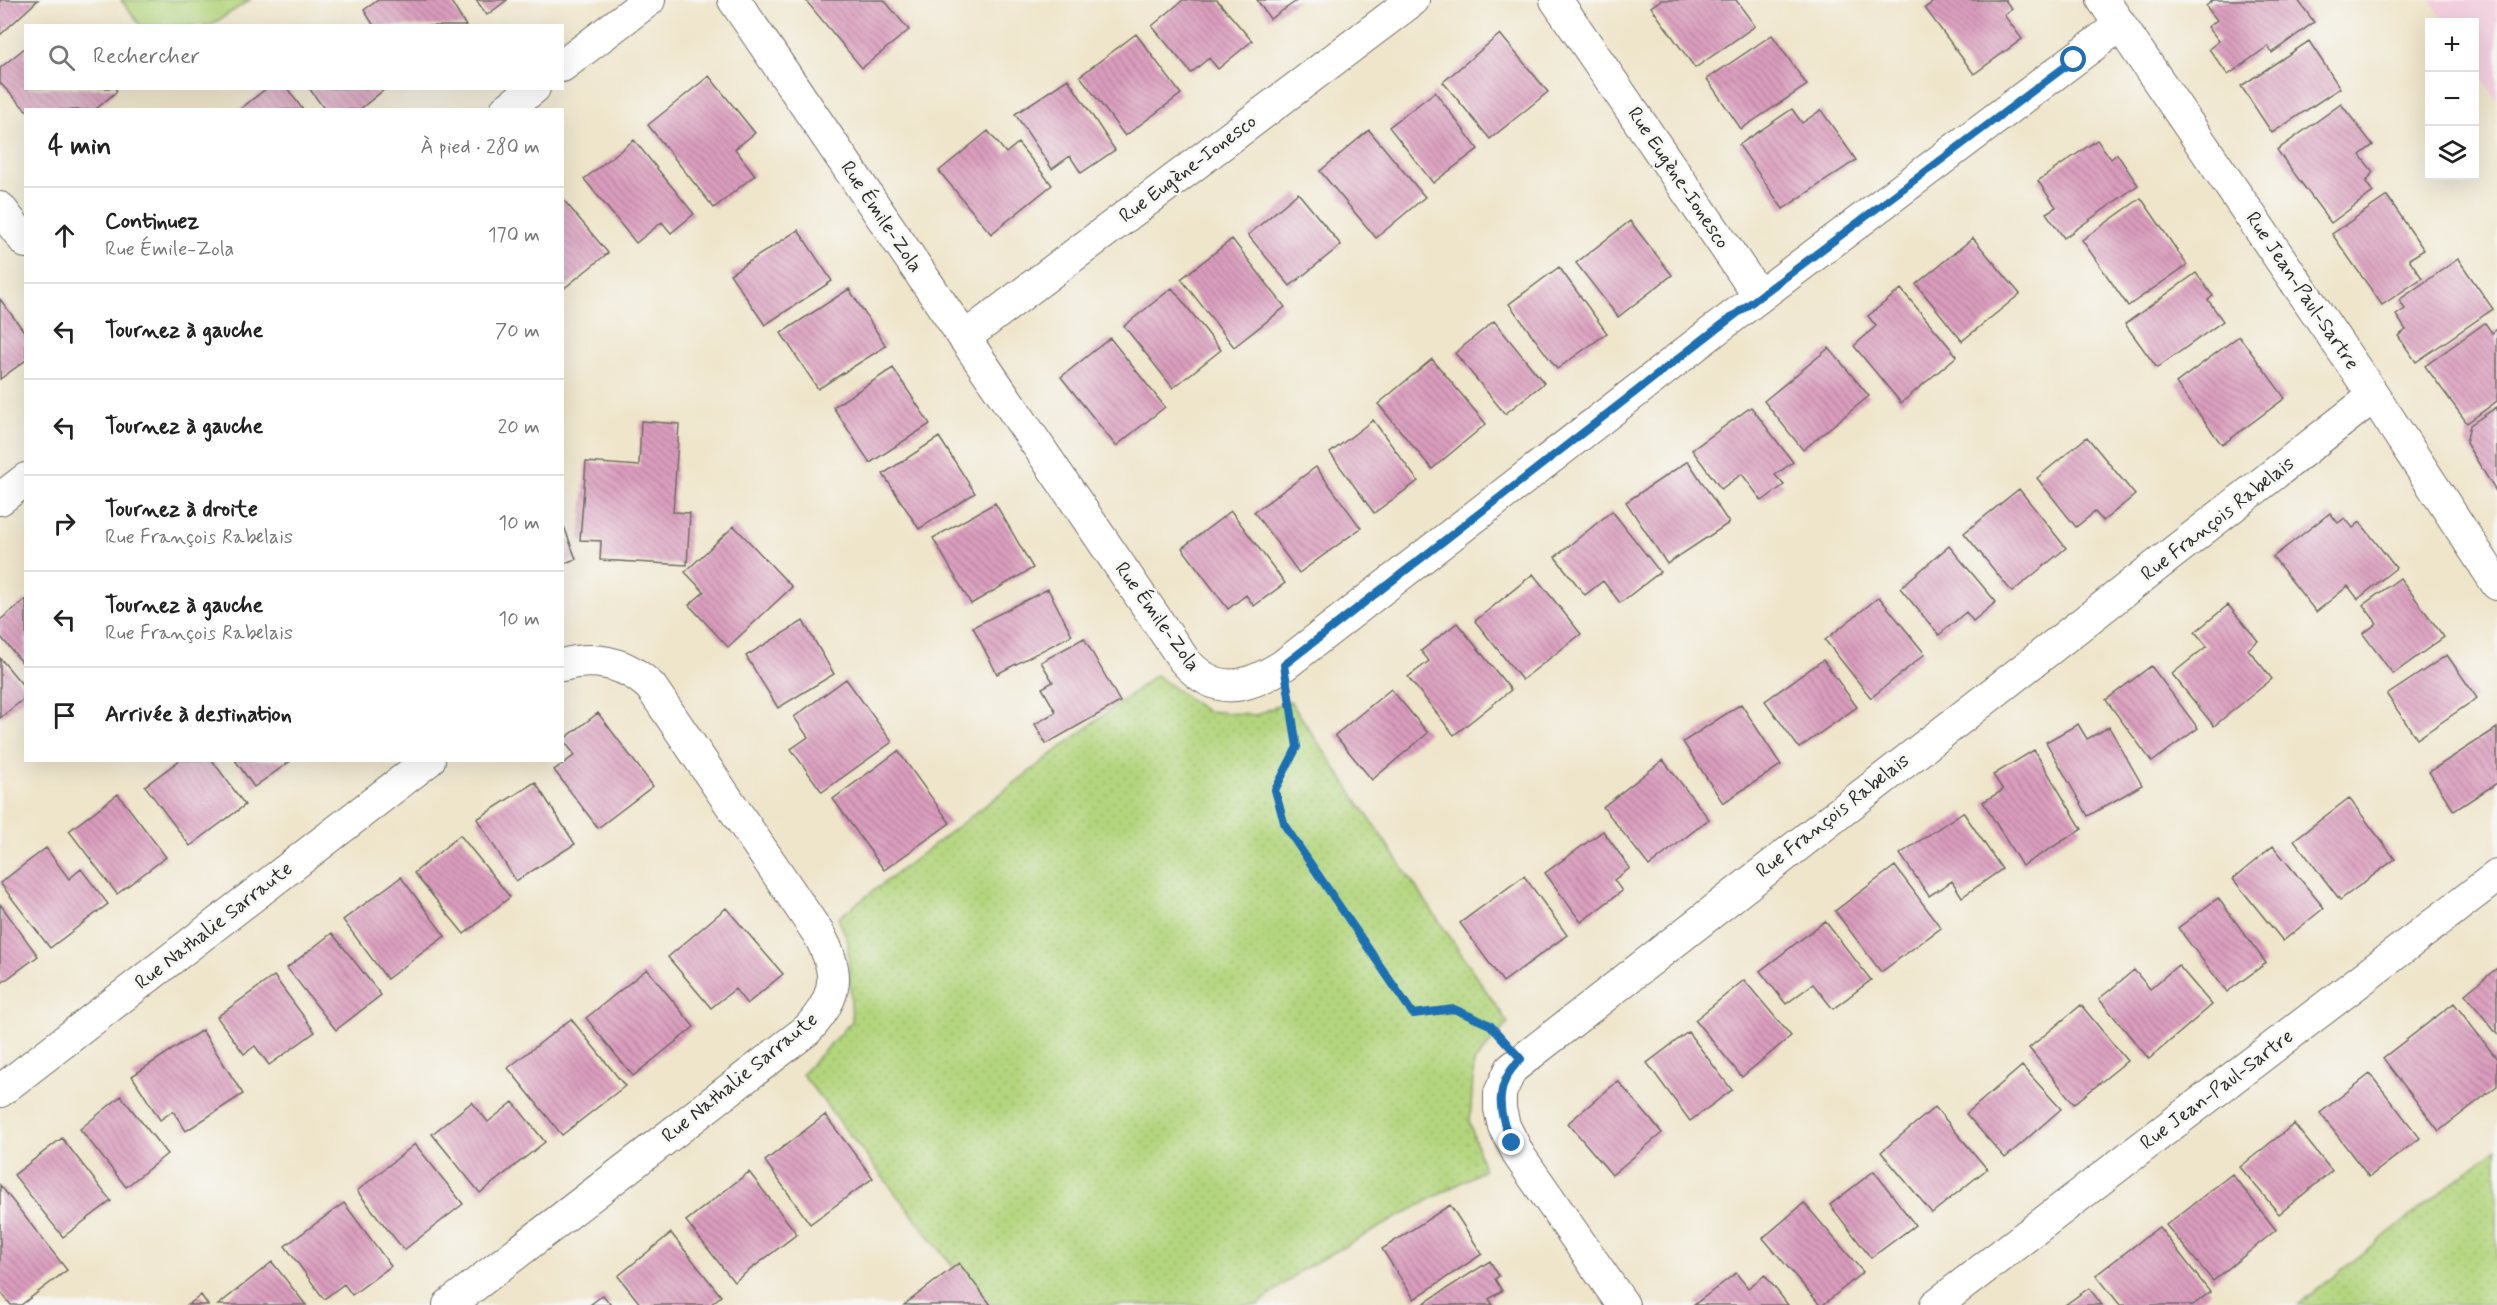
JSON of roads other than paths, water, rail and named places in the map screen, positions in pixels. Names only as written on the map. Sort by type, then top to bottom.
[{"type":"street","points":[[564,64],[649,0]]},
{"type":"street","name":"Rue Émile-Zola","points":[[734,0],[1197,675],[1212,684],[1245,683],[1265,677],[1284,665],[1759,296],[2120,26]]},
{"type":"street","name":"Rue Eugène-Ionesco","points":[[964,338],[1413,0]]},
{"type":"street","name":"Rue Eugène-Ionesco","points":[[1556,0],[1759,296]]},
{"type":"street","name":"Rue Jean-Paul-Sartre","points":[[2103,0],[2374,396],[2497,584]]},
{"type":"street","points":[[509,108],[532,90]]},
{"type":"street","points":[[0,208],[24,239]]},
{"type":"street","name":"Rue François Rabelais","points":[[1623,1305],[1520,1157],[1504,1126],[1500,1109],[1500,1093],[1511,1069],[2374,396]]},
{"type":"street","points":[[0,499],[24,481]]},
{"type":"street","name":"Rue Nathalie Sarraute","points":[[449,1305],[807,1030],[828,1004],[834,985],[833,964],[818,933],[651,687],[630,669],[617,665],[594,660],[564,665]]},
{"type":"street","name":"Rue Nathalie Sarraute","points":[[0,1091],[426,762]]},
{"type":"street","name":"Rue Jean-Paul-Sartre","points":[[1936,1305],[2497,876]]}]
